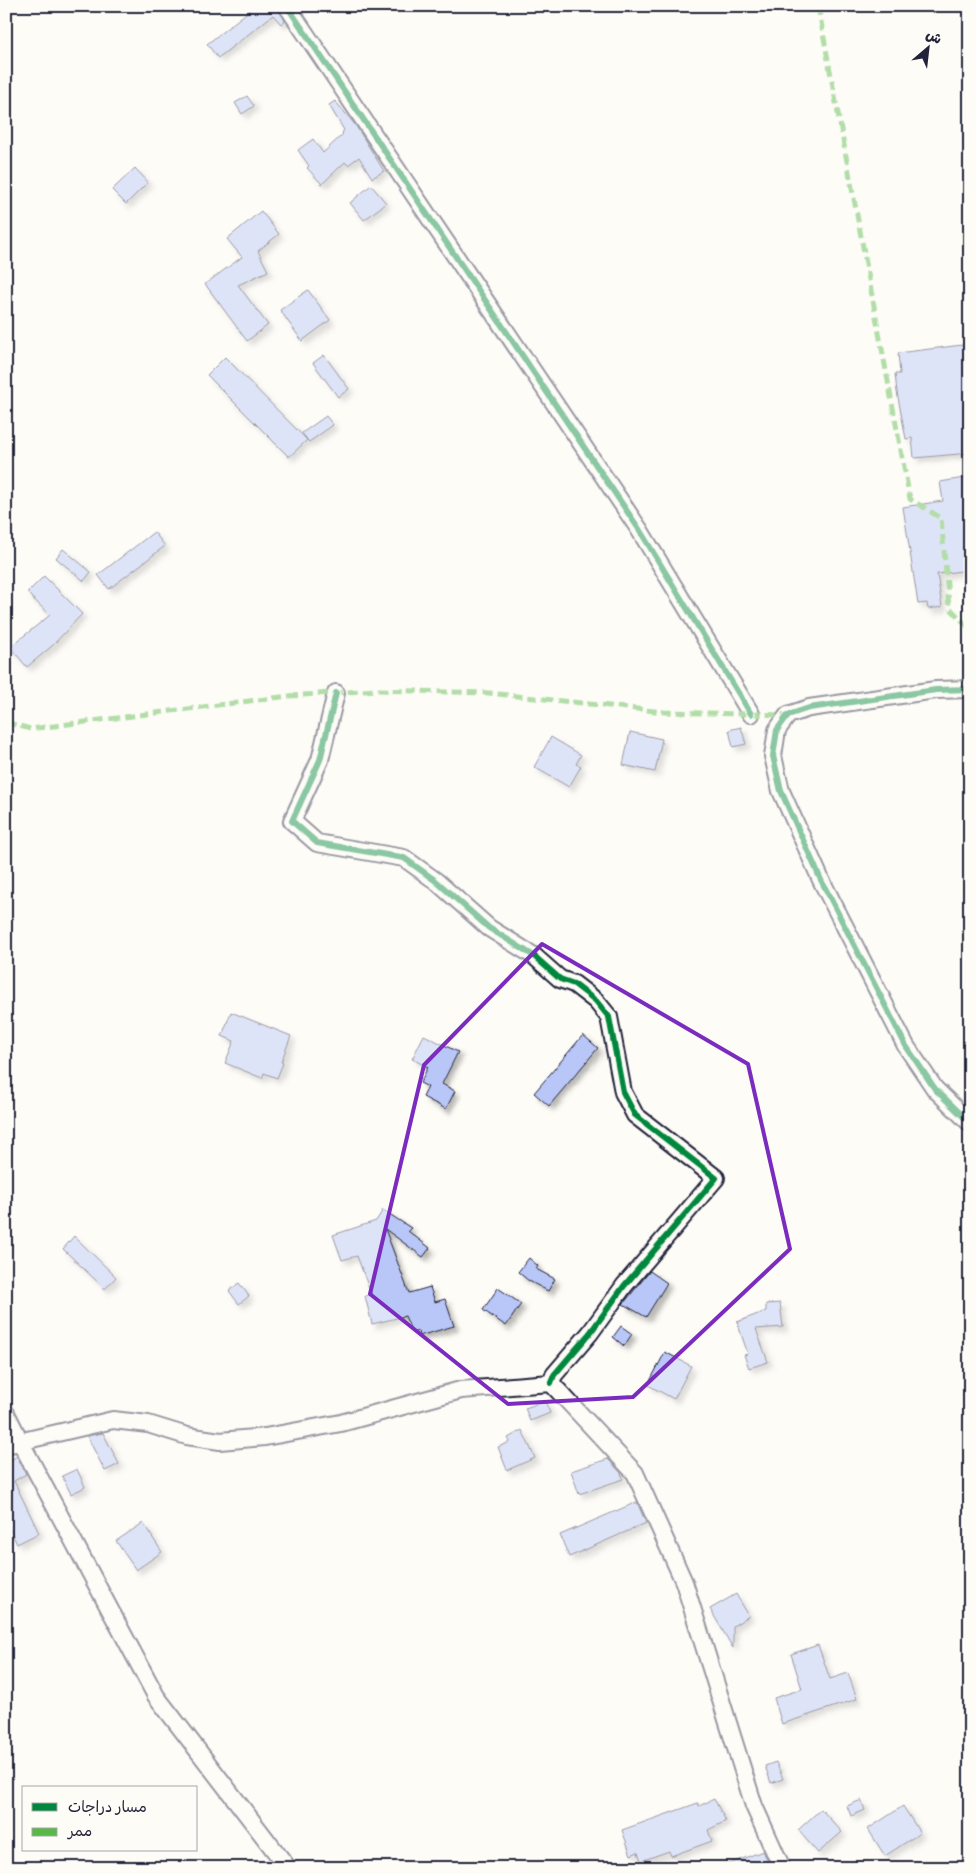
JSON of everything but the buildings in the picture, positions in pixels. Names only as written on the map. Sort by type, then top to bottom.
[{"type":"street","points":[[287,6],[639,530],[752,714]]},
{"type":"street","points":[[970,689],[936,690],[809,708],[788,715],[777,730],[773,756],[781,791],[820,880],[906,1046],[935,1089],[970,1123]]},
{"type":"street","points":[[336,693],[320,760],[292,821],[317,843],[404,858],[436,881],[489,928],[534,956],[560,979],[574,984],[596,1001],[609,1017],[623,1092],[635,1115],[716,1178],[624,1286],[590,1334],[554,1375],[551,1383]]},
{"type":"street","points":[[13,1443],[113,1420],[148,1424],[187,1436],[220,1440],[265,1437],[341,1423],[461,1390],[551,1383]]},
{"type":"street","points":[[551,1383],[635,1473],[684,1582],[754,1806],[782,1868]]},
{"type":"street","points":[[6,1413],[13,1443],[156,1696],[288,1868]]},
{"type":"highlighted area","points":[[542,944],[748,1064],[790,1249],[633,1397],[508,1404],[370,1294],[424,1065]]},
{"type":"marked path","points":[[818,6],[910,499],[941,518],[949,607],[970,629]]},
{"type":"marked path","points":[[6,722],[30,729],[289,696],[377,690],[489,693],[664,712],[788,715]]},
{"type":"cycle path","points":[[287,6],[639,529],[751,714]]},
{"type":"cycle path","points":[[970,689],[936,690],[809,708],[788,715],[777,730],[773,756],[781,791],[821,880],[906,1046],[935,1089],[970,1123]]},
{"type":"cycle path","points":[[336,693],[320,760],[292,821],[317,843],[404,858],[436,881],[489,928],[534,956],[560,979],[574,984],[596,1001],[609,1017],[623,1092],[635,1115],[716,1178],[624,1286],[590,1333],[554,1375],[551,1383]]}]
